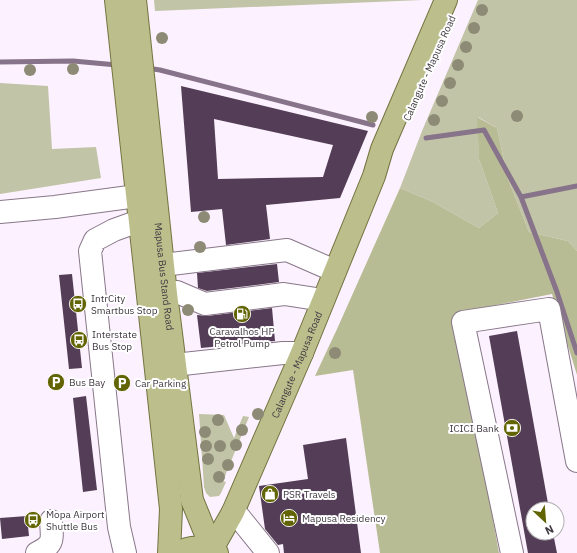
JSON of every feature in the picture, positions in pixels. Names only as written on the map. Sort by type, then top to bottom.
[{"type":"main road","name":"Mapusa Bus Stand Road","points":[[116,0],[139,221],[157,293],[165,365],[171,509],[169,553]]},
{"type":"main road","name":"Mapusa Bus Stand Road","points":[[135,0],[163,265],[157,293]]},
{"type":"main road","name":"Calangute - Mapusa Road","points":[[215,551],[302,353],[374,176],[382,149],[446,0]]},
{"type":"main road","name":"Calangute - Mapusa Road","points":[[374,176],[392,154],[459,0]]},
{"type":"main road","name":"Mapusa Bus Stand Road","points":[[165,365],[192,500],[215,551]]},
{"type":"main road","points":[[177,553],[196,547],[215,551]]},
{"type":"street","points":[[0,212],[55,207],[137,196]]},
{"type":"street","points":[[125,553],[119,527],[90,251],[95,240],[114,230],[139,221]]},
{"type":"street","points":[[163,265],[287,250],[335,271]]},
{"type":"street","points":[[157,293],[177,292],[205,304],[284,294],[323,300]]},
{"type":"street","points":[[512,553],[463,322],[548,310],[577,461]]},
{"type":"street","points":[[165,365],[283,353],[302,353]]},
{"type":"street","points":[[233,512],[239,516],[268,553]]},
{"type":"street","points":[[37,553],[47,548],[52,541],[51,521]]},
{"type":"green space","points":[[154,0],[422,0],[155,11]]},
{"type":"green space","points":[[478,0],[577,0],[577,251],[568,241],[529,232],[508,179],[497,128],[478,117],[479,159],[498,213],[479,228],[431,201],[400,188],[422,131]]},
{"type":"green space","points":[[0,83],[48,86],[52,149],[96,147],[101,178],[0,194]]},
{"type":"green space","points":[[477,117],[497,128],[508,179],[529,232],[568,241],[577,251],[577,375],[552,294],[456,313],[499,553],[380,553],[353,370],[315,376],[400,188],[431,201],[479,228],[498,213],[479,159]]},
{"type":"green space","points":[[199,414],[224,415],[234,438],[243,416],[249,417],[223,481],[226,482],[219,496],[210,497],[206,493],[204,487]]},
{"type":"building","points":[[181,86],[368,131],[340,198],[266,205],[270,239],[226,245],[222,209],[191,212]],"holes":[[[214,119],[333,145],[323,177],[218,179]]]},
{"type":"building","points":[[277,264],[279,282],[207,291],[198,288],[197,273]]},
{"type":"building","points":[[72,274],[82,368],[69,369],[59,275]]},
{"type":"building","points":[[272,308],[275,341],[201,348],[197,315],[207,316]]},
{"type":"building","points":[[517,331],[548,501],[525,501],[525,536],[489,336]]},
{"type":"building","points":[[86,396],[97,490],[83,492],[73,398]]},
{"type":"building","points":[[346,438],[361,553],[284,553],[283,544],[278,545],[265,529],[259,486],[308,479],[303,445]]},
{"type":"building","points":[[27,516],[29,536],[2,539],[0,518]]},
{"type":"building","points":[[526,541],[555,541],[557,553],[528,553]]},
{"type":"waterway","points":[[0,62],[73,61],[117,65]]},
{"type":"waterway","points":[[147,68],[160,70],[373,125]]},
{"type":"waterway","points":[[426,138],[484,130],[521,197],[557,292],[577,353]]},
{"type":"waterway","points":[[521,197],[577,186]]},
{"type":"place","name":"IntrCity Smartbus Stop","points":[[78,304]]},
{"type":"place","name":"Caravalhos HP Petrol Pump","points":[[242,314]]},
{"type":"place","name":"Interstate Bus Stop","points":[[79,340]]},
{"type":"place","name":"Bus Bay","points":[[56,382]]},
{"type":"place","name":"Car Parking","points":[[122,383]]},
{"type":"place","name":"ICICI Bank","points":[[512,428]]},
{"type":"place","name":"PSR Travels","points":[[270,494]]},
{"type":"place","name":"Mapusa Residency","points":[[289,518]]},
{"type":"place","name":"Mopa Airport Shuttle Bus","points":[[33,520]]}]
